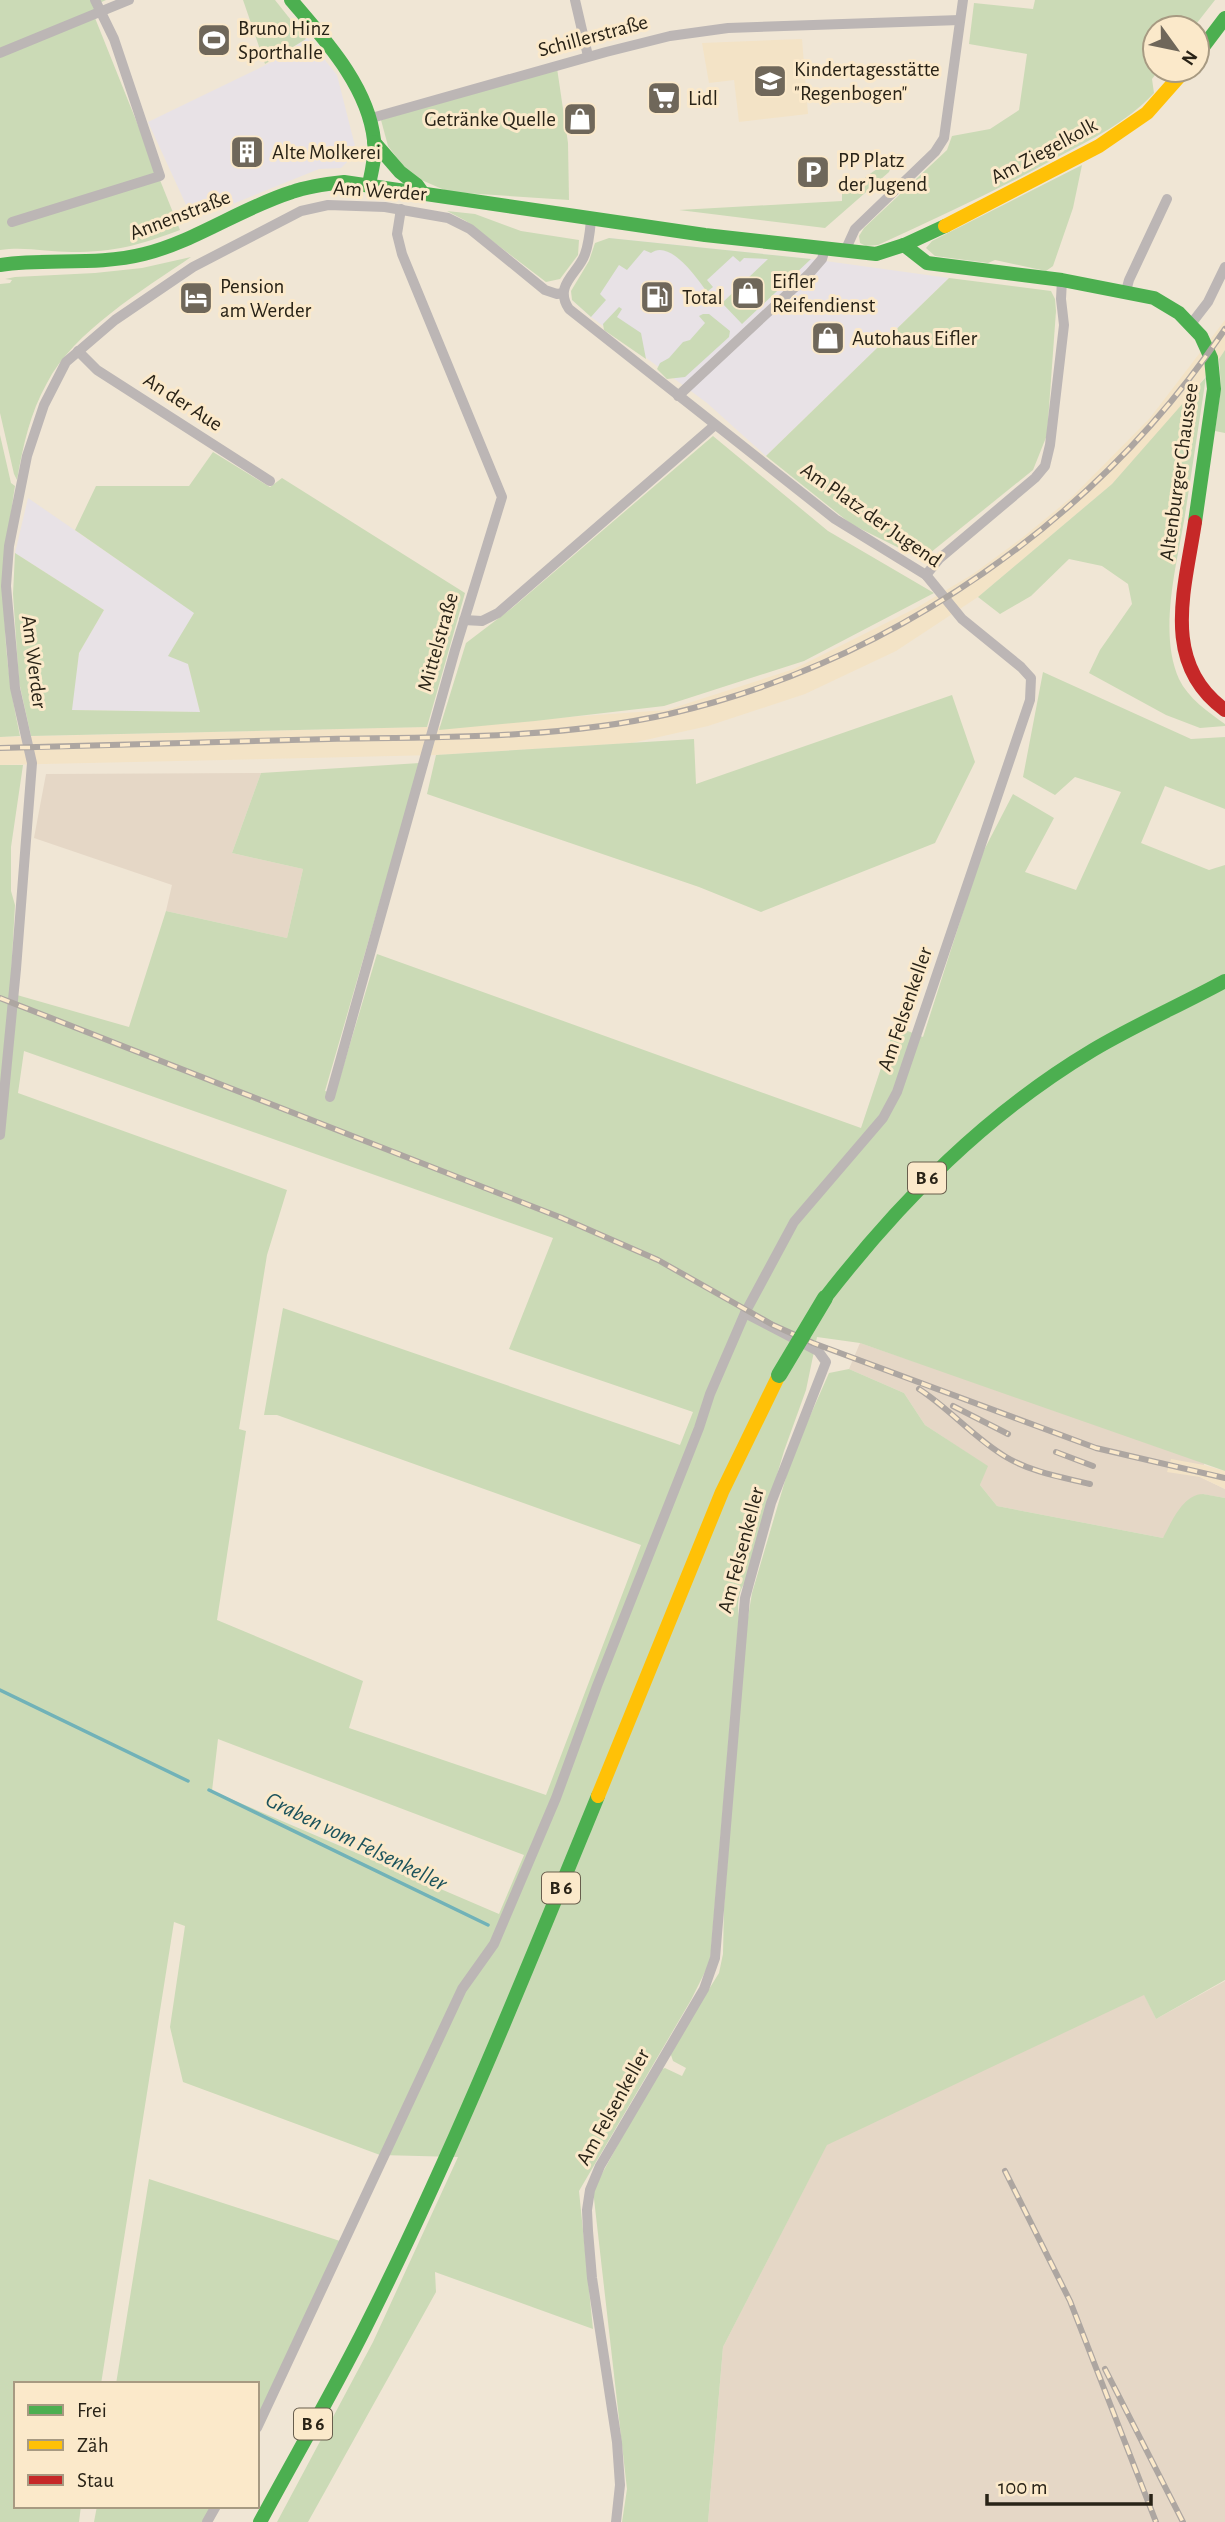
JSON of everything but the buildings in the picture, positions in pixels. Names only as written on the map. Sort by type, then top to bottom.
[{"type":"main road","points":[[291,0],[342,66],[368,119],[374,142],[369,184],[591,220],[825,249],[876,254],[904,245]]},
{"type":"main road","points":[[1211,36],[1225,18]]},
{"type":"main road","name":"Am Ziegelkolk","points":[[904,245],[1009,195],[1114,137],[1147,113],[1173,84]]},
{"type":"main road","points":[[374,142],[388,155],[397,170],[417,183],[422,192]]},
{"type":"main road","name":"Annenstraße","points":[[0,265],[28,261],[114,259],[142,254],[186,240],[301,188],[336,182],[369,184]]},
{"type":"main road","name":"Altenburger Chaussee","points":[[904,245],[927,263],[1062,280],[1126,291],[1162,301],[1191,324],[1201,336],[1211,358],[1214,389],[1181,618],[1181,638],[1189,669],[1196,681],[1208,697],[1225,710]]},
{"type":"main road","name":"B 6","points":[[260,2522],[366,2327],[446,2158],[495,2047],[722,1492],[779,1375],[825,1298],[901,1203],[990,1121],[1095,1049],[1225,981]]},
{"type":"street","points":[[12,222],[160,176],[114,39],[95,0]]},
{"type":"street","points":[[0,53],[129,0]]},
{"type":"street","points":[[575,0],[588,56]]},
{"type":"street","points":[[845,251],[855,229],[935,152],[944,138],[963,0]]},
{"type":"street","name":"Schillerstraße","points":[[368,119],[588,56],[705,30],[960,20]]},
{"type":"street","points":[[1126,291],[1167,199]]},
{"type":"street","name":"Am Werder","points":[[0,1135],[32,763],[15,688],[6,586],[9,546],[27,456],[36,427],[66,362],[115,320],[174,279],[301,211],[328,205],[349,204],[401,209],[448,218],[470,229],[545,290],[563,293]]},
{"type":"street","name":"Mittelstraße","points":[[330,1097],[464,620],[502,497],[402,254],[397,234],[401,209]]},
{"type":"street","points":[[563,293],[567,280],[583,258],[591,220]]},
{"type":"street","points":[[678,396],[809,274],[822,259],[825,249]]},
{"type":"street","points":[[1191,324],[1208,302],[1225,267]]},
{"type":"street","points":[[926,575],[939,559],[1045,466],[1050,445],[1063,325],[1062,280]]},
{"type":"street","name":"Am Platz der Jugend","points":[[563,293],[569,309],[835,519],[926,575],[962,619],[1031,678]]},
{"type":"street","name":"An der Aue","points":[[78,351],[97,370],[270,481]]},
{"type":"street","points":[[464,620],[482,621],[498,613],[715,425]]},
{"type":"street","name":"Am Felsenkeller","points":[[616,2522],[620,2466],[592,2278],[587,2210],[590,2190],[600,2166],[704,1989],[715,1958],[745,1598],[771,1503],[826,1362],[818,1351],[745,1313],[794,1222],[883,1118],[897,1091],[996,796],[1009,766],[1030,700],[1031,678]]},
{"type":"street","points":[[259,2423],[462,1989],[486,1958],[499,1932],[556,1798],[710,1394],[745,1313]]},
{"type":"shaded area","points":[[307,38],[337,75],[355,146],[351,158],[341,168],[319,169],[193,220],[148,122],[274,61]]},
{"type":"shaded area","name":"Kindertagesstätte \"Regenbogen\"","points":[[802,39],[808,114],[739,122],[734,80],[709,83],[702,43]]},
{"type":"shaded area","points":[[609,238],[811,259],[949,278],[766,456],[707,403],[572,300]]},
{"type":"shaded area","points":[[1225,320],[1225,350],[1219,359],[1181,407],[1112,484],[978,597],[896,651],[805,694],[708,726],[632,743],[436,755],[0,765],[0,737],[427,727],[667,710],[794,669],[918,607],[973,574],[1022,538],[1072,497],[1150,418]]},
{"type":"shaded area","points":[[28,498],[195,613],[188,664],[200,712],[71,710],[79,653],[104,610],[15,553]]},
{"type":"shaded area","points":[[261,773],[232,853],[303,869],[287,938],[166,911],[172,885],[34,838],[46,774]]},
{"type":"shaded area","points":[[860,1343],[1205,1461],[1200,1477],[1225,1489],[1225,1498],[1202,1494],[1163,1538],[997,1506],[980,1485],[987,1466],[925,1425],[904,1393],[849,1369]]},
{"type":"shaded area","points":[[1171,1459],[1225,1471],[1225,1489],[1200,1477],[1167,1472]]},
{"type":"shaded area","points":[[1225,1981],[1225,2522],[708,2522],[723,2347],[827,2144],[1144,1994],[1156,2019]]},
{"type":"green space","points":[[0,0],[106,0],[93,6],[96,12],[93,13],[180,230],[140,244],[101,251],[0,250]]},
{"type":"green space","points":[[243,0],[275,0],[306,39],[265,64]]},
{"type":"green space","points":[[1035,0],[1215,0],[1204,14],[1141,14],[1141,84],[1153,84],[1154,93],[1120,122],[1034,170],[878,245],[866,246],[860,243],[859,236],[864,228],[947,150],[952,136],[990,129],[1019,110],[1027,54],[969,44],[974,3],[1033,9]]},
{"type":"green space","points":[[557,68],[568,143],[569,200],[449,192],[410,175],[388,146],[381,120]]},
{"type":"green space","points":[[892,164],[889,172],[825,228],[679,210],[842,201],[842,193],[879,168]]},
{"type":"green space","points":[[1082,165],[1073,208],[1053,266],[1046,271],[995,260],[988,263],[935,256],[926,248],[932,241]]},
{"type":"green space","points":[[447,211],[475,214],[521,231],[579,240],[578,255],[560,279],[546,282],[466,221]]},
{"type":"green space","points":[[609,238],[811,259],[742,324],[722,303],[768,259],[744,258],[740,262],[733,256],[707,280],[713,287],[707,292],[674,255],[666,251],[651,253],[644,250],[627,270],[619,265],[600,294],[606,300],[591,317],[572,300],[571,291],[589,261],[595,243]]},
{"type":"green space","points":[[191,257],[111,313],[74,346],[59,364],[41,394],[32,418],[17,480],[0,413],[0,284],[10,283],[12,280],[5,279],[15,277],[142,268]]},
{"type":"green space","points":[[949,278],[1051,291],[1056,311],[1047,435],[1033,470],[930,553],[915,556],[851,524],[766,456]]},
{"type":"green space","points":[[619,307],[622,309],[617,317],[641,333],[646,359],[604,330],[603,324]]},
{"type":"green space","points":[[709,314],[730,331],[729,337],[685,377],[667,379],[657,369],[660,363],[669,358],[683,342],[690,340],[705,323],[699,316]]},
{"type":"green space","points":[[1225,350],[1225,433],[1215,431],[1221,387],[1219,359]]},
{"type":"green space","points":[[1206,377],[1174,576],[1170,619],[1173,660],[1179,679],[1193,698],[1225,724],[1200,728],[1166,715],[1089,673],[1100,650],[1132,604],[1128,584],[1102,566],[1069,559],[1031,596],[1000,614],[978,597],[1112,484]]},
{"type":"green space","points":[[0,435],[11,483],[15,486],[7,552],[4,612],[13,703],[20,736],[0,737]]},
{"type":"green space","points":[[713,436],[828,531],[934,593],[804,661],[664,706],[439,730],[466,643],[512,608]]},
{"type":"green space","points":[[213,452],[270,487],[282,478],[465,593],[427,727],[31,736],[19,682],[13,594],[15,553],[104,610],[79,653],[72,710],[200,712],[188,664],[168,656],[194,613],[75,530],[96,486],[189,486]]},
{"type":"green space","points":[[1043,672],[1191,739],[1225,737],[1225,809],[1165,786],[1141,843],[1209,870],[1225,865],[1225,1471],[860,1343],[817,1337],[806,1390],[784,1451],[739,1598],[710,1962],[691,2000],[579,2191],[593,2329],[435,2272],[436,2292],[308,2522],[277,2522],[373,2342],[458,2157],[380,2155],[183,2082],[170,2027],[185,1926],[174,1922],[101,2382],[14,2382],[14,2508],[81,2508],[79,2522],[0,2522],[0,765],[23,765],[11,847],[11,891],[15,905],[10,993],[129,1027],[166,911],[287,938],[303,869],[232,853],[261,773],[420,763],[325,1091],[335,1094],[377,954],[861,1128],[895,1026],[923,1037],[981,856],[1013,794],[1054,818],[1025,872],[1076,890],[1121,792],[1075,777],[1055,795],[1023,777]],"holes":[[[24,1051],[553,1238],[509,1349],[693,1412],[680,1445],[283,1308],[264,1415],[277,1415],[641,1545],[546,1795],[349,1728],[363,1681],[217,1620],[246,1431],[239,1429],[267,1255],[287,1190],[18,1093]],[[218,1739],[524,1855],[499,1914],[212,1791]]]},
{"type":"green space","points":[[952,695],[975,762],[935,843],[761,912],[699,887],[427,794],[436,755],[694,739],[696,784]]},
{"type":"green space","points":[[849,1369],[904,1393],[925,1425],[988,1466],[980,1485],[997,1506],[1163,1538],[1178,1510],[1189,1499],[1203,1494],[1225,1498],[1225,1980],[1156,2019],[1144,1995],[827,2145],[723,2347],[708,2522],[622,2522],[627,2489],[593,2190],[659,2070],[665,2068],[682,2076],[686,2068],[673,2061],[670,2052],[719,1973],[723,1954],[724,1907],[745,1635],[752,1593],[792,1457],[829,1373]]},
{"type":"green space","points":[[149,2179],[340,2241],[259,2414],[259,2382],[116,2382]]},
{"type":"green space","points":[[97,2508],[210,2508],[203,2522],[94,2522]]},
{"type":"waterway","name":"Graben vom Felsenkeller","points":[[0,1690],[188,1781]]},
{"type":"waterway","name":"Graben vom Felsenkeller","points":[[209,1790],[488,1925]]},
{"type":"railway","points":[[0,748],[457,737],[542,732],[669,714],[752,690],[832,659],[909,619],[983,573],[1052,521],[1116,462],[1174,398],[1225,329]]},
{"type":"railway","points":[[0,998],[562,1218],[658,1260],[773,1325],[813,1343],[1096,1448],[1225,1478]]},
{"type":"railway","points":[[919,1389],[1006,1457],[1036,1470],[1090,1484]]},
{"type":"railway","points":[[953,1406],[1008,1434]]},
{"type":"railway","points":[[1056,1452],[1093,1466]]},
{"type":"railway","points":[[1005,2171],[1070,2301],[1156,2522]]},
{"type":"railway","points":[[1105,2369],[1183,2522]]},
{"type":"traffic: fast","points":[[291,0],[343,65],[363,101],[370,120],[374,146],[369,184]]},
{"type":"traffic: fast","points":[[1211,36],[1225,18]]},
{"type":"traffic: fast","points":[[374,142],[422,192]]},
{"type":"traffic: fast","points":[[0,265],[108,260],[144,254],[182,241],[273,199],[305,188],[344,182],[705,235],[876,254],[904,245],[945,226]]},
{"type":"traffic: fast","points":[[904,245],[927,263],[1062,280],[1154,298],[1179,313],[1201,336],[1211,358],[1214,389],[1195,522]]},
{"type":"traffic: fast","points":[[825,1298],[915,1193],[947,1161],[1017,1102],[1093,1050],[1225,981]]},
{"type":"traffic: fast","points":[[779,1375],[825,1298]]},
{"type":"traffic: fast","points":[[260,2522],[353,2351],[429,2195],[598,1796]]},
{"type":"traffic: slow","points":[[945,226],[1099,146],[1147,113],[1173,84]]},
{"type":"traffic: slow","points":[[598,1796],[722,1492],[779,1375]]},
{"type":"traffic: jam","points":[[1195,522],[1183,599],[1184,648],[1191,670],[1205,691],[1225,710]]},
{"type":"place","name":"Bruno Hinz Sporthalle","points":[[214,40]]},
{"type":"place","name":"Kindertagesstätte \"Regenbogen\"","points":[[770,81]]},
{"type":"place","name":"Lidl","points":[[664,98]]},
{"type":"place","name":"Getränke Quelle","points":[[580,119]]},
{"type":"place","name":"Alte Molkerei","points":[[247,152]]},
{"type":"place","name":"PP Platz der Jugend","points":[[813,172]]},
{"type":"place","name":"Eifler Reifendienst","points":[[748,293]]},
{"type":"place","name":"Total","points":[[657,297]]},
{"type":"place","name":"Pension am Werder","points":[[196,298]]},
{"type":"place","name":"Autohaus Eifler","points":[[828,338]]}]
